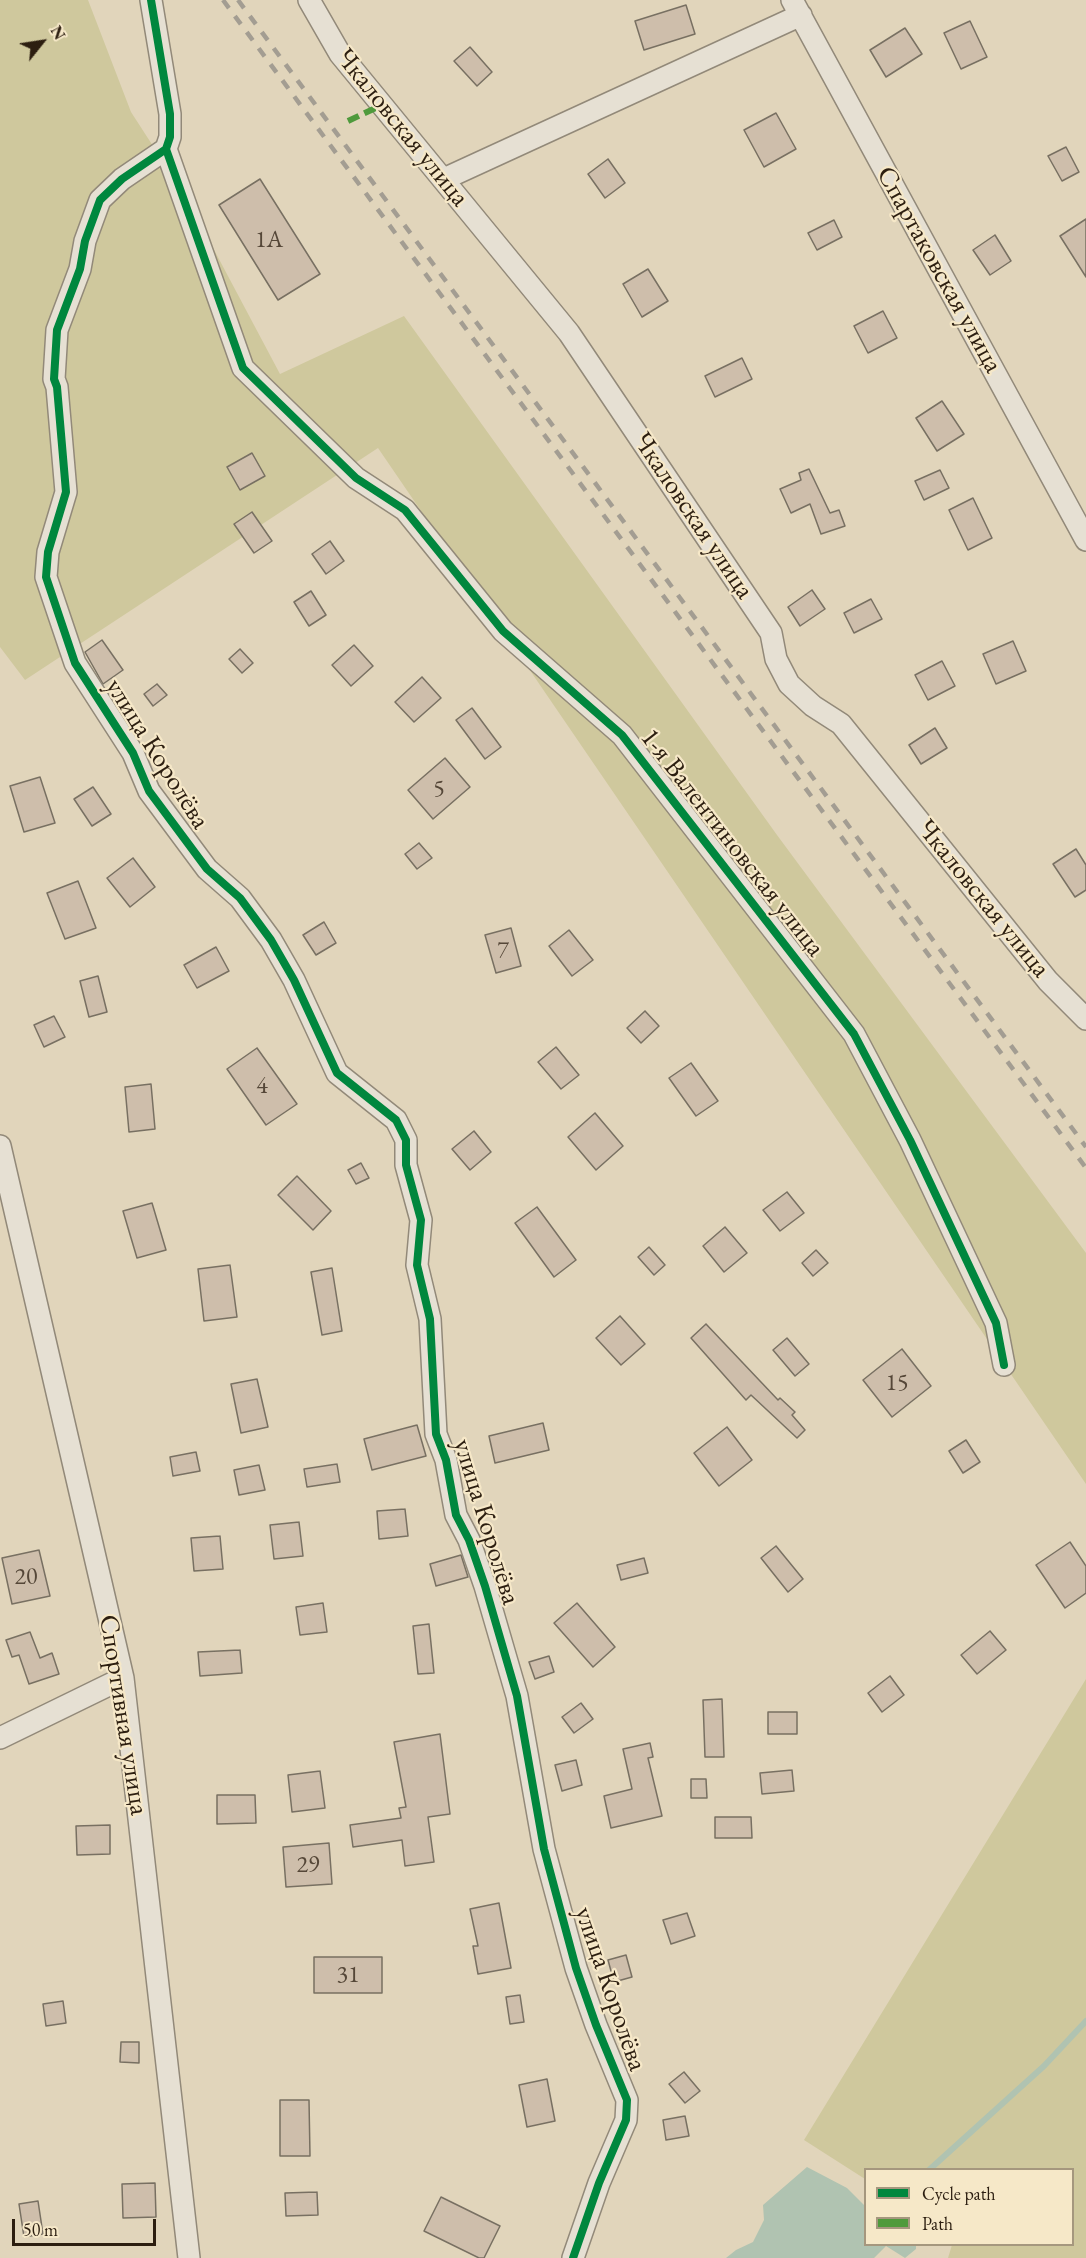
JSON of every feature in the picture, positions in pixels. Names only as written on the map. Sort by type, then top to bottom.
[{"type":"street","points":[[151,0],[171,114],[170,137],[166,149]]},
{"type":"street","name":"Чкаловская улица","points":[[309,0],[340,54],[569,333],[771,633],[776,659],[789,684],[813,706],[840,724],[1048,981],[1086,1019]]},
{"type":"street","points":[[444,179],[796,7]]},
{"type":"street","name":"Спартаковская улица","points":[[796,7],[1086,540]]},
{"type":"street","name":"1-я Валентиновская улица","points":[[166,149],[243,368],[356,478],[405,510],[503,631],[622,735],[854,1034],[910,1140],[996,1323],[1005,1365]]},
{"type":"street","name":"улица Королёва","points":[[166,149],[122,178],[100,201],[85,241],[80,269],[57,330],[54,379],[57,387],[66,492],[48,552],[46,577],[75,663],[133,753],[149,790],[207,869],[240,898],[271,940],[294,980],[337,1073],[378,1103],[396,1120],[406,1140],[406,1165],[421,1220],[417,1265],[430,1319],[436,1434],[446,1460],[456,1515],[469,1540],[485,1586],[517,1696],[544,1849],[576,1968],[596,2025],[627,2100],[626,2120],[599,2183],[573,2258]]},
{"type":"street","name":"Спортивная улица","points":[[0,1146],[123,1678],[189,2258]]},
{"type":"street","points":[[0,1738],[123,1678]]},
{"type":"shaded area","points":[[0,0],[88,0],[131,112],[186,197],[280,374],[404,316],[777,835],[1086,1253],[1086,1484],[378,448],[25,680],[0,647]]},
{"type":"shaded area","points":[[1086,1679],[1086,2258],[948,2258],[952,2246],[1074,2246],[1074,2168],[864,2168],[864,2178],[804,2140]]},
{"type":"shaded area","points":[[807,2167],[847,2188],[864,2205],[864,2246],[886,2246],[874,2258],[726,2258],[753,2242],[764,2220],[763,2205]]},
{"type":"shaded area","points":[[886,2246],[916,2246],[916,2249],[905,2258]]},
{"type":"building","points":[[686,5],[695,34],[644,50],[635,21]]},
{"type":"building","points":[[970,21],[987,57],[961,69],[944,33]]},
{"type":"building","points":[[905,28],[922,54],[886,77],[870,50]]},
{"type":"building","points":[[470,47],[492,72],[477,86],[454,61]]},
{"type":"building","points":[[776,113],[796,149],[764,167],[744,130]]},
{"type":"building","points":[[1066,147],[1079,172],[1062,181],[1048,156]]},
{"type":"building","points":[[608,159],[625,183],[605,198],[588,174]]},
{"type":"building","points":[[260,179],[320,274],[278,300],[219,205]]},
{"type":"building","points":[[1086,219],[1086,277],[1060,236]]},
{"type":"building","points":[[834,220],[842,237],[817,250],[808,233]]},
{"type":"building","points":[[995,235],[1011,261],[990,275],[973,250]]},
{"type":"building","points":[[648,269],[668,301],[642,317],[623,284]]},
{"type":"building","points":[[883,311],[897,338],[868,353],[854,326]]},
{"type":"building","points":[[742,358],[752,379],[715,397],[705,376]]},
{"type":"building","points":[[942,401],[964,434],[937,451],[916,418]]},
{"type":"building","points":[[252,453],[265,476],[240,490],[227,467]]},
{"type":"building","points":[[809,469],[830,513],[839,510],[845,526],[821,534],[810,504],[791,513],[780,489],[801,480],[799,473]]},
{"type":"building","points":[[940,470],[949,488],[924,500],[915,481]]},
{"type":"building","points":[[973,498],[992,538],[968,550],[949,510]]},
{"type":"building","points":[[252,512],[272,541],[254,553],[234,524]]},
{"type":"building","points":[[330,541],[344,561],[326,574],[312,554]]},
{"type":"building","points":[[812,590],[825,609],[800,626],[788,607]]},
{"type":"building","points":[[311,591],[326,615],[309,626],[294,602]]},
{"type":"building","points":[[871,599],[882,619],[854,633],[844,613]]},
{"type":"building","points":[[102,640],[123,670],[103,684],[85,652]]},
{"type":"building","points":[[1013,641],[1026,671],[996,684],[983,654]]},
{"type":"building","points":[[354,645],[373,666],[351,686],[332,665]]},
{"type":"building","points":[[240,649],[253,663],[242,673],[229,659]]},
{"type":"building","points":[[942,661],[955,686],[928,700],[915,675]]},
{"type":"building","points":[[422,677],[441,698],[414,722],[395,702]]},
{"type":"building","points":[[157,684],[167,695],[153,706],[144,694]]},
{"type":"building","points":[[472,708],[501,747],[485,759],[456,720]]},
{"type":"building","points":[[935,728],[947,748],[921,764],[909,745]]},
{"type":"building","points":[[445,758],[470,787],[433,819],[408,790]]},
{"type":"building","points":[[40,777],[55,823],[24,832],[10,786]]},
{"type":"building","points":[[93,787],[111,814],[92,826],[74,799]]},
{"type":"building","points":[[419,843],[432,858],[417,869],[405,854]]},
{"type":"building","points":[[1076,849],[1086,865],[1086,890],[1075,897],[1053,864]]},
{"type":"building","points":[[133,858],[155,887],[130,907],[107,878]]},
{"type":"building","points":[[78,881],[96,928],[65,939],[47,893]]},
{"type":"building","points":[[324,922],[336,943],[316,955],[303,935]]},
{"type":"building","points":[[511,928],[521,966],[496,973],[485,935]]},
{"type":"building","points":[[569,930],[593,960],[572,976],[549,946]]},
{"type":"building","points":[[216,947],[229,971],[197,988],[184,965]]},
{"type":"building","points":[[98,976],[107,1012],[89,1017],[80,981]]},
{"type":"building","points":[[645,1011],[659,1026],[641,1043],[627,1028]]},
{"type":"building","points":[[54,1016],[65,1037],[44,1047],[34,1025]]},
{"type":"building","points":[[556,1047],[579,1075],[561,1089],[538,1062]]},
{"type":"building","points":[[257,1048],[297,1104],[266,1125],[227,1069]]},
{"type":"building","points":[[691,1063],[718,1101],[696,1116],[669,1078]]},
{"type":"building","points":[[151,1084],[155,1129],[129,1132],[125,1087]]},
{"type":"building","points":[[595,1113],[623,1146],[596,1170],[568,1137]]},
{"type":"building","points":[[474,1131],[491,1152],[470,1170],[452,1149]]},
{"type":"building","points":[[361,1163],[369,1178],[356,1184],[348,1170]]},
{"type":"building","points":[[297,1176],[331,1211],[313,1230],[278,1195]]},
{"type":"building","points":[[787,1192],[804,1213],[780,1231],[763,1210]]},
{"type":"building","points":[[152,1203],[166,1250],[137,1258],[123,1211]]},
{"type":"building","points":[[537,1207],[576,1260],[554,1277],[515,1223]]},
{"type":"building","points":[[725,1227],[747,1253],[724,1272],[703,1246]]},
{"type":"building","points":[[649,1247],[665,1265],[654,1275],[638,1257]]},
{"type":"building","points":[[816,1250],[828,1263],[813,1276],[802,1263]]},
{"type":"building","points":[[230,1265],[237,1317],[204,1321],[198,1269]]},
{"type":"building","points":[[332,1268],[342,1331],[322,1335],[311,1272]]},
{"type":"building","points":[[620,1316],[645,1344],[621,1365],[596,1338]]},
{"type":"building","points":[[706,1324],[778,1400],[780,1398],[795,1412],[792,1415],[805,1430],[797,1438],[751,1395],[746,1400],[691,1338]]},
{"type":"building","points":[[787,1338],[809,1364],[795,1376],[773,1350]]},
{"type":"building","points":[[902,1349],[931,1386],[892,1417],[863,1380]]},
{"type":"building","points":[[257,1379],[268,1427],[241,1433],[231,1384]]},
{"type":"building","points":[[543,1423],[549,1450],[495,1463],[489,1436]]},
{"type":"building","points":[[417,1425],[426,1456],[372,1470],[364,1439]]},
{"type":"building","points":[[727,1427],[752,1460],[719,1486],[694,1453]]},
{"type":"building","points":[[966,1440],[980,1462],[963,1473],[949,1451]]},
{"type":"building","points":[[196,1452],[200,1471],[173,1476],[170,1457]]},
{"type":"building","points":[[337,1464],[340,1482],[307,1487],[304,1469]]},
{"type":"building","points":[[259,1465],[265,1490],[239,1495],[234,1470]]},
{"type":"building","points":[[405,1509],[408,1536],[379,1539],[377,1511]]},
{"type":"building","points":[[299,1522],[303,1556],[274,1559],[270,1525]]},
{"type":"building","points":[[220,1536],[223,1569],[194,1571],[191,1538]]},
{"type":"building","points":[[1070,1542],[1086,1566],[1086,1593],[1065,1608],[1036,1565]]},
{"type":"building","points":[[776,1546],[803,1579],[788,1592],[761,1558]]},
{"type":"building","points":[[39,1550],[50,1596],[12,1604],[2,1558]]},
{"type":"building","points":[[461,1555],[468,1577],[436,1586],[430,1564]]},
{"type":"building","points":[[644,1558],[648,1573],[621,1580],[617,1565]]},
{"type":"building","points":[[323,1603],[327,1632],[300,1635],[296,1607]]},
{"type":"building","points":[[577,1603],[615,1647],[593,1667],[554,1623]]},
{"type":"building","points":[[429,1624],[434,1673],[418,1674],[413,1626]]},
{"type":"building","points":[[990,1631],[1006,1650],[977,1674],[961,1655]]},
{"type":"building","points":[[30,1632],[40,1658],[52,1653],[59,1674],[29,1684],[19,1655],[12,1657],[6,1640]]},
{"type":"building","points":[[240,1650],[242,1673],[200,1676],[198,1652]]},
{"type":"building","points":[[549,1656],[554,1672],[535,1679],[529,1662]]},
{"type":"building","points":[[890,1676],[904,1695],[882,1712],[868,1693]]},
{"type":"building","points":[[722,1699],[724,1757],[705,1757],[703,1700]]},
{"type":"building","points":[[581,1703],[593,1719],[574,1733],[562,1717]]},
{"type":"building","points":[[768,1712],[797,1712],[797,1734],[768,1734]]},
{"type":"building","points":[[440,1734],[450,1814],[428,1817],[434,1862],[405,1866],[402,1840],[353,1847],[350,1825],[401,1818],[399,1808],[406,1807],[394,1742]]},
{"type":"building","points":[[650,1743],[653,1757],[648,1758],[662,1816],[611,1828],[604,1796],[632,1789],[623,1749]]},
{"type":"building","points":[[576,1760],[582,1785],[562,1791],[555,1765]]},
{"type":"building","points":[[792,1770],[794,1791],[762,1794],[760,1773]]},
{"type":"building","points":[[320,1771],[325,1808],[292,1812],[288,1775]]},
{"type":"building","points":[[691,1779],[706,1779],[707,1798],[691,1798]]},
{"type":"building","points":[[217,1795],[255,1795],[256,1823],[217,1824]]},
{"type":"building","points":[[715,1817],[751,1817],[752,1838],[715,1838]]},
{"type":"building","points":[[110,1825],[110,1854],[77,1855],[76,1826]]},
{"type":"building","points":[[329,1843],[332,1884],[286,1887],[283,1847]]},
{"type":"building","points":[[499,1903],[511,1968],[478,1974],[473,1946],[478,1946],[470,1909]]},
{"type":"building","points":[[687,1913],[695,1936],[671,1944],[663,1920]]},
{"type":"building","points":[[626,1955],[632,1977],[614,1982],[608,1960]]},
{"type":"building","points":[[314,1957],[382,1957],[382,1993],[314,1993]]},
{"type":"building","points":[[520,1995],[524,2022],[510,2024],[506,1997]]},
{"type":"building","points":[[63,2001],[66,2023],[46,2026],[43,2004]]},
{"type":"building","points":[[121,2042],[139,2042],[139,2063],[120,2062]]},
{"type":"building","points":[[684,2072],[700,2091],[685,2103],[669,2084]]},
{"type":"building","points":[[547,2079],[555,2121],[527,2127],[519,2085]]},
{"type":"building","points":[[280,2100],[309,2100],[310,2156],[280,2156]]},
{"type":"building","points":[[685,2116],[689,2136],[666,2140],[663,2120]]},
{"type":"building","points":[[155,2183],[156,2217],[123,2218],[122,2184]]},
{"type":"building","points":[[317,2192],[318,2215],[286,2216],[285,2193]]},
{"type":"building","points":[[441,2197],[500,2226],[484,2258],[479,2258],[424,2231]]},
{"type":"building","points":[[38,2201],[43,2234],[24,2237],[19,2204]]},
{"type":"waterway","points":[[931,2168],[1044,2066],[1086,2021]]},
{"type":"railway","points":[[223,0],[1086,1168]]},
{"type":"railway","points":[[238,0],[1086,1147]]},
{"type":"marked path","points":[[348,121],[382,105]]},
{"type":"cycle path","points":[[151,0],[170,114],[170,137],[166,149],[122,179],[100,200],[85,241],[80,269],[57,330],[54,379],[57,387],[66,492],[48,552],[46,577],[75,663],[133,753],[149,791],[207,869],[240,898],[271,940],[294,980],[337,1073],[396,1120],[406,1140],[406,1165],[421,1220],[417,1265],[430,1319],[436,1434],[446,1460],[456,1515],[469,1540],[485,1586],[517,1696],[544,1849],[576,1968],[596,2025],[627,2100],[626,2120],[599,2183],[573,2258]]},
{"type":"cycle path","points":[[166,149],[243,368],[356,478],[405,510],[503,631],[622,735],[854,1034],[910,1140],[996,1323],[1004,1365]]}]
